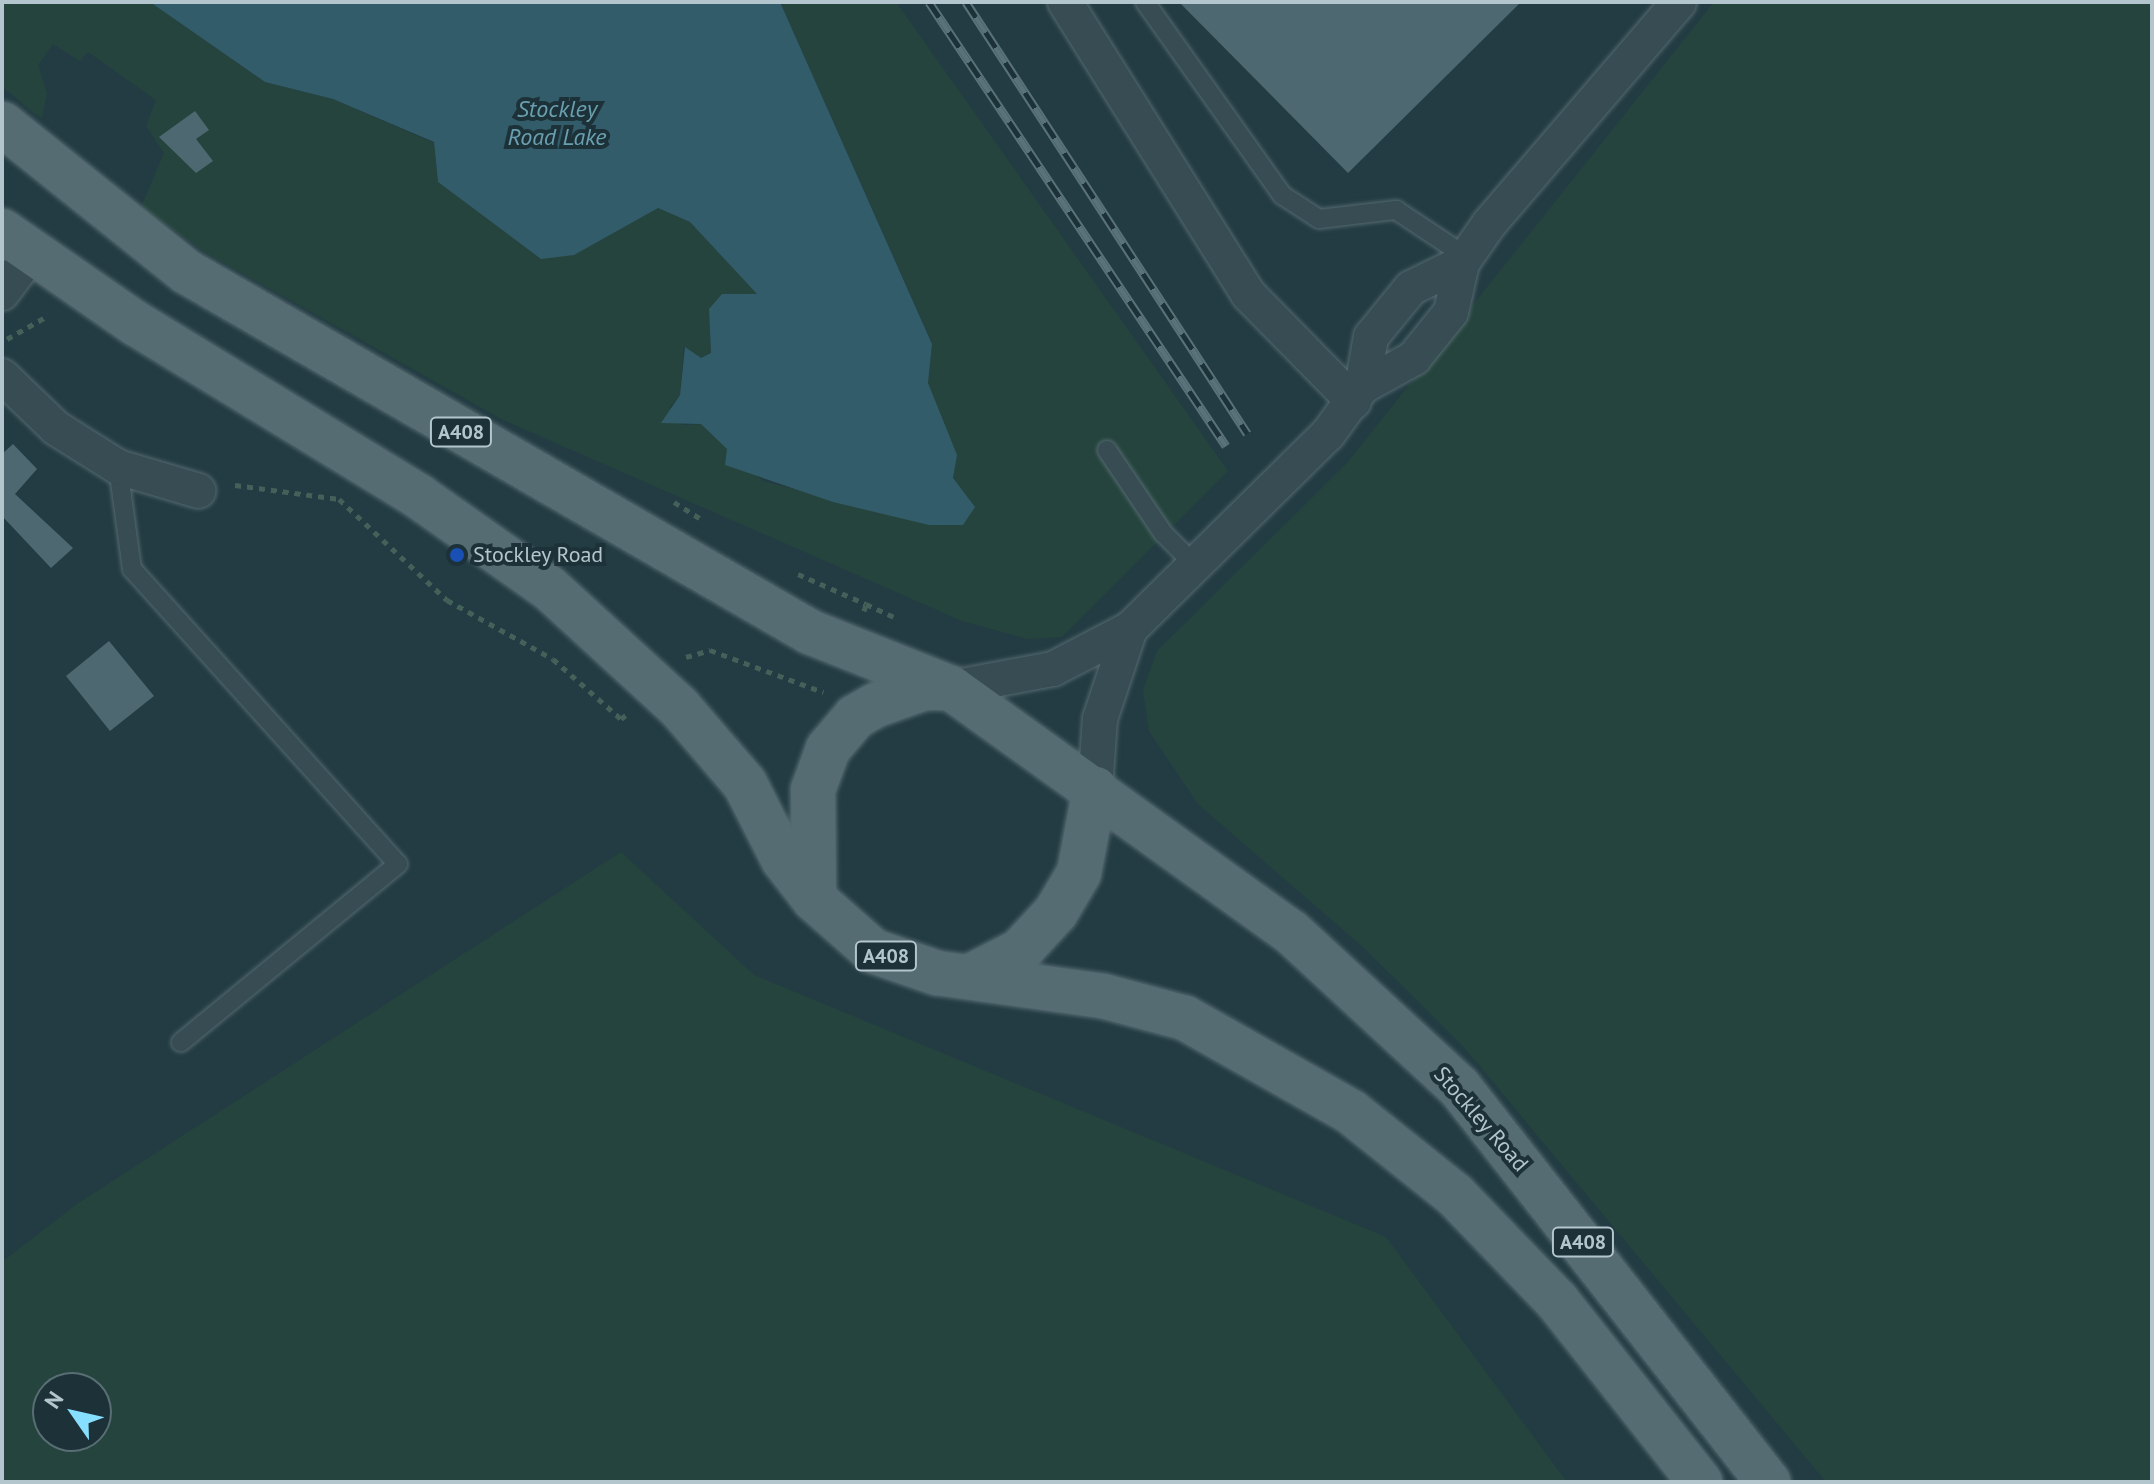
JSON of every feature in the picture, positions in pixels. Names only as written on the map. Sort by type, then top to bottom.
[{"type":"main road","name":"Stockley Road","points":[[26,136],[187,272],[314,351],[810,632],[951,688],[1095,788],[1291,932],[1459,1087],[1768,1482]]},
{"type":"main road","name":"A408","points":[[17,242],[418,496],[549,588],[656,685],[745,784],[783,859],[814,899],[873,951],[937,973],[975,974],[1185,1018],[1351,1112],[1455,1195],[1557,1301],[1700,1482]]},
{"type":"main road","points":[[814,899],[813,790],[828,749],[855,717],[876,705],[924,688],[951,688]]},
{"type":"main road","points":[[975,974],[1020,951],[1056,912],[1079,873],[1095,788]]},
{"type":"street","points":[[1065,2],[1248,294],[1358,394]]},
{"type":"street","points":[[1358,394],[1371,337],[1411,288],[1464,260],[1679,2]]},
{"type":"street","points":[[2,293],[17,242]]},
{"type":"street","points":[[951,688],[1053,669],[1130,629],[1358,394],[1414,358],[1451,312],[1464,260]]},
{"type":"street","points":[[2,376],[56,428],[118,467],[199,491]]},
{"type":"street","points":[[1095,788],[1100,719],[1130,629]]},
{"type":"lane","points":[[1145,2],[1282,195],[1319,219],[1396,210],[1464,260]]},
{"type":"lane","points":[[1107,450],[1163,533],[1195,565]]},
{"type":"lane","points":[[118,467],[132,569],[398,864],[181,1042]]},
{"type":"path","points":[[199,491],[219,483],[339,499],[447,600],[553,659],[621,719],[636,704]]},
{"type":"path","points":[[882,612],[909,625]]},
{"type":"path","points":[[686,656],[710,650],[823,692],[834,687]]},
{"type":"green space","points":[[2,2],[150,2],[265,82],[333,99],[434,143],[438,182],[541,259],[658,208],[690,222],[758,295],[709,309],[711,353],[701,359],[684,347],[680,395],[669,408],[682,425],[701,424],[763,481],[793,489],[953,478],[956,455],[928,383],[932,343],[780,2],[896,2],[1228,471],[1062,637],[1028,639],[962,621],[501,419],[203,251],[141,207],[164,153],[146,126],[156,100],[88,52],[80,61],[53,44],[38,65],[47,93],[42,118],[33,113],[2,86]]},
{"type":"green space","points":[[1714,2],[2152,2],[2152,1482],[1826,1482],[1462,1045],[1364,948],[1198,804],[1149,731],[1143,690],[1157,651],[1347,463]]},
{"type":"green space","points":[[621,852],[754,975],[1386,1237],[1567,1482],[2,1482],[2,1262],[77,1204]]},
{"type":"water","name":"Stockley Road Lake","points":[[150,2],[780,2],[932,344],[928,383],[957,455],[953,478],[975,507],[963,525],[929,525],[833,502],[725,465],[727,449],[701,424],[661,423],[680,395],[685,347],[701,358],[711,353],[709,309],[722,294],[757,294],[690,222],[658,208],[574,255],[541,259],[438,182],[434,142],[333,99],[265,82]]},
{"type":"building","points":[[1179,2],[1521,2],[1348,173]]},
{"type":"building","points":[[195,111],[209,130],[196,139],[213,161],[196,173],[159,137]]},
{"type":"building","points":[[13,444],[37,469],[15,494],[73,548],[51,568],[2,516],[2,454]]},
{"type":"building","points":[[109,641],[154,696],[110,731],[66,676]]},
{"type":"railway","points":[[929,2],[1226,446]]},
{"type":"railway","points":[[966,2],[1247,433]]},
{"type":"place","name":"Stockley Road","points":[[457,555]]}]
